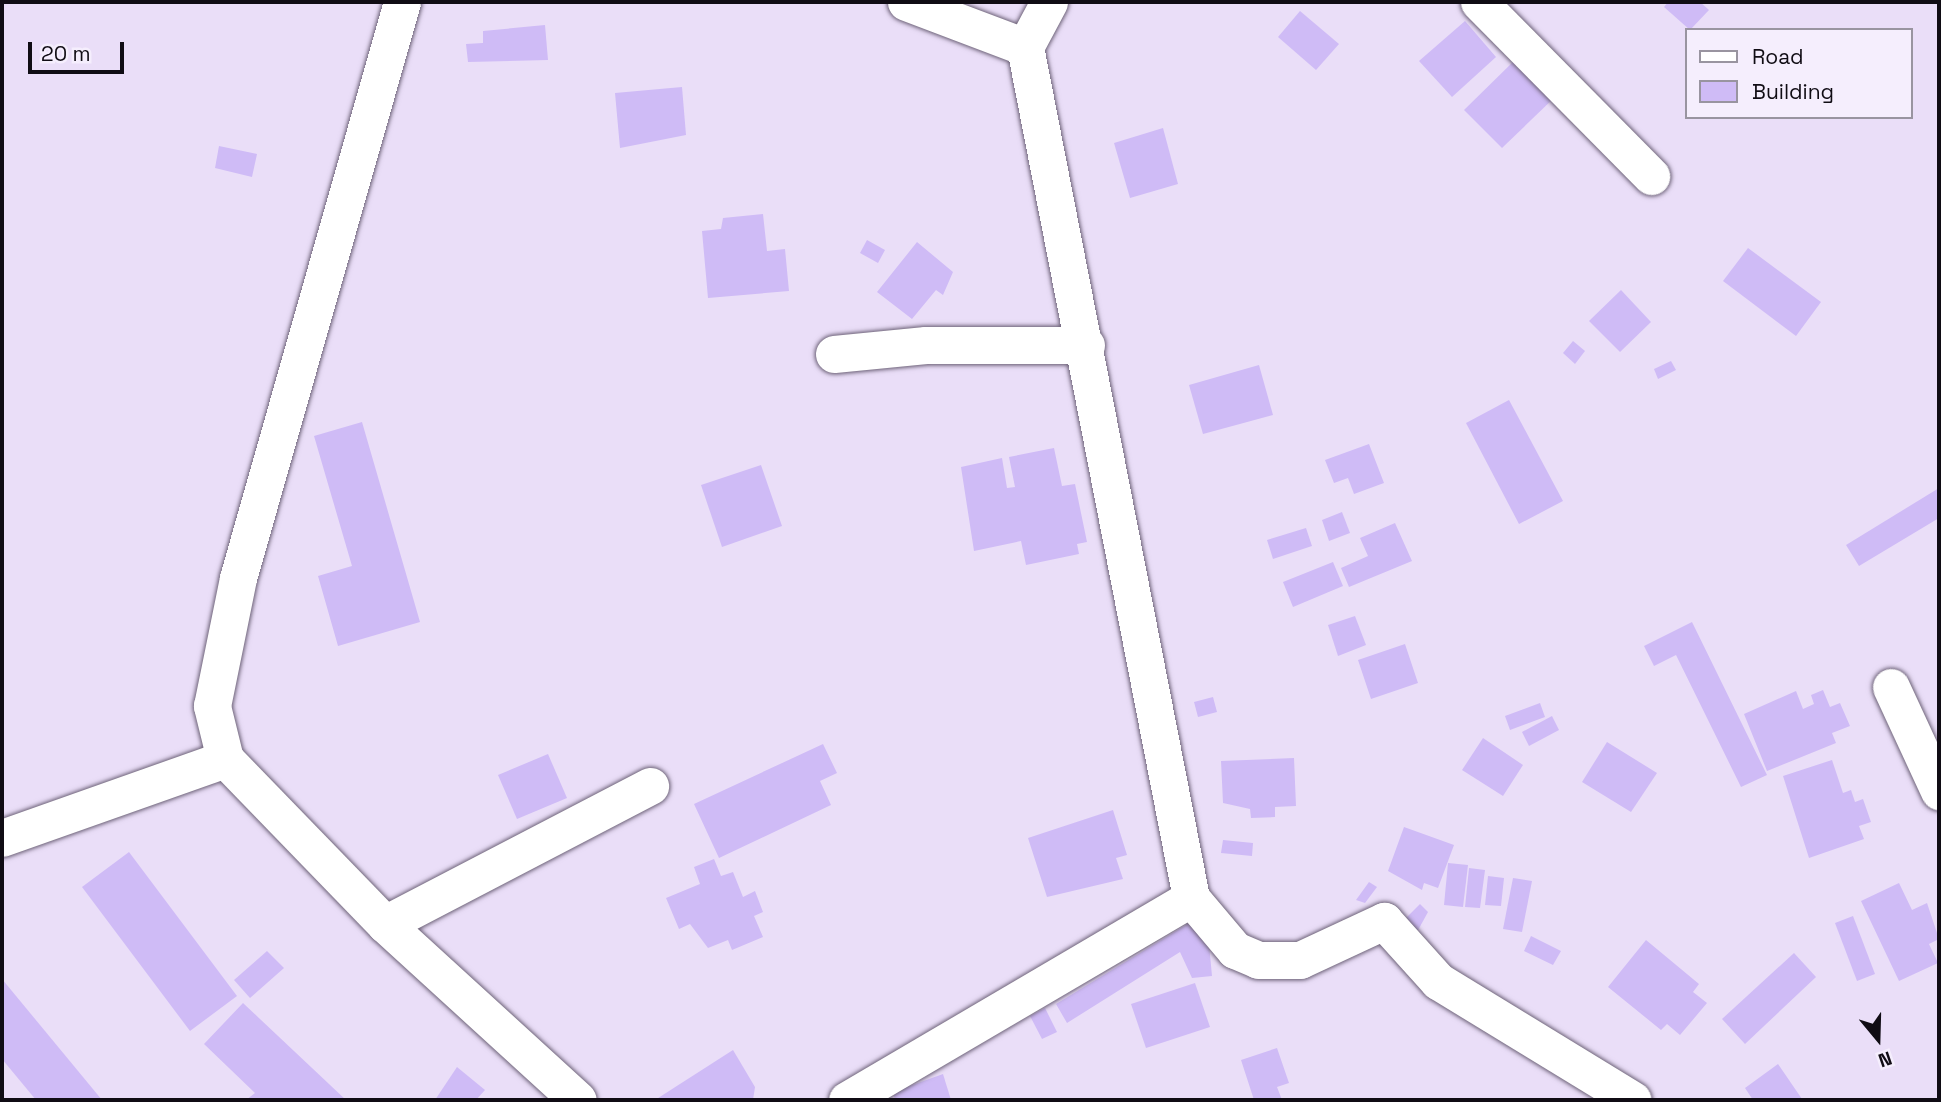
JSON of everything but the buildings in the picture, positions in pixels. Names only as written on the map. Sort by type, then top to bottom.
[{"type":"street","points":[[402,2],[238,579],[212,706],[225,759],[385,925],[579,1100]]},
{"type":"street","points":[[906,2],[1025,47]]},
{"type":"street","points":[[1049,2],[1025,47],[1086,345],[1191,898],[1235,950],[1258,960],[1300,960],[1384,920],[1438,981],[1633,1100]]},
{"type":"street","points":[[1479,2],[1651,176]]},
{"type":"street","points":[[834,354],[926,345],[1086,345]]},
{"type":"street","points":[[1891,687],[1939,790]]},
{"type":"street","points":[[2,838],[225,759]]},
{"type":"street","points":[[385,925],[650,786]]},
{"type":"street","points":[[847,1100],[1191,898]]}]
